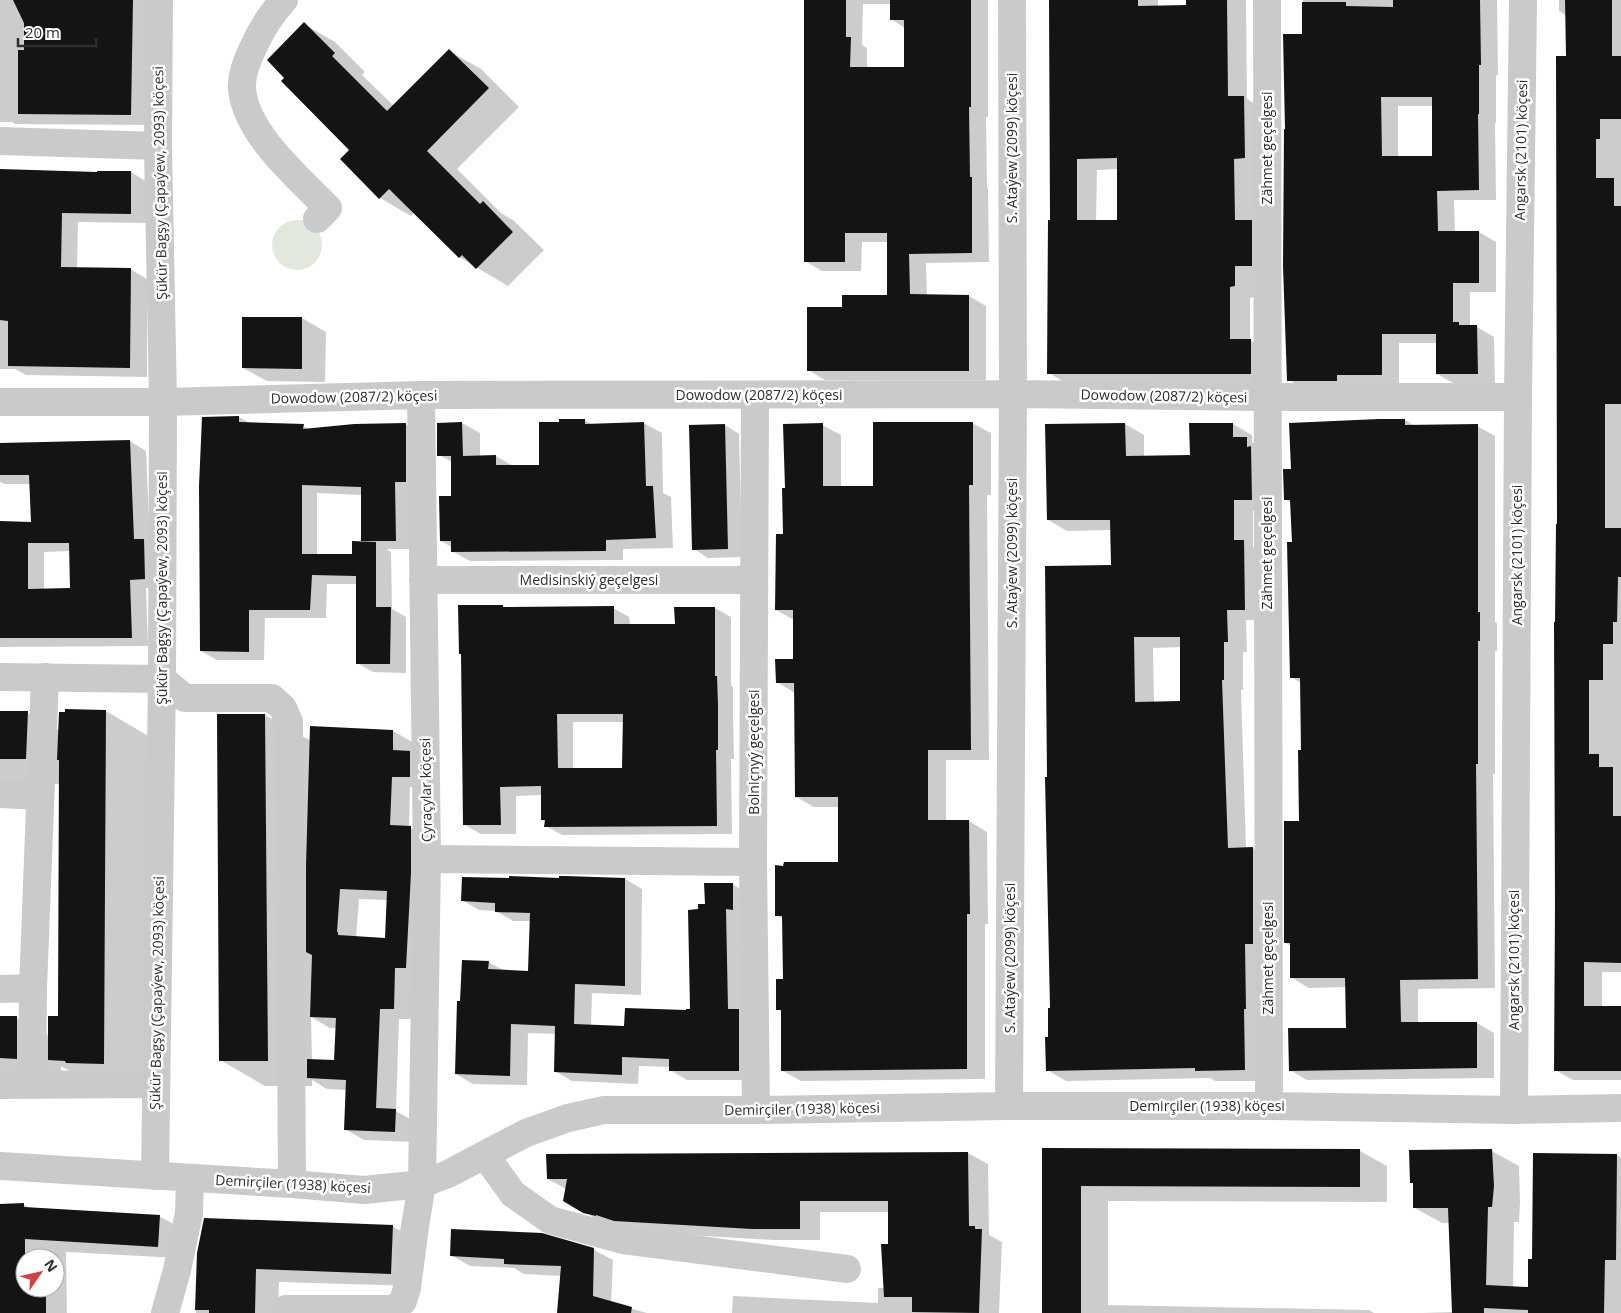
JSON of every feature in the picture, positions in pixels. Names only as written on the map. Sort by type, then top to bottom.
[{"type":"street","name":"Şükür Bagşy (Çapaýew, 2093) köçesi","points":[[155,1176],[162,679],[163,402],[158,146],[159,0]]},
{"type":"street","points":[[284,0],[269,16],[257,38],[246,62],[242,87],[246,110],[255,128],[274,153],[328,208],[318,220]]},
{"type":"street","name":"S. Ataýew (2099) köçesi","points":[[1009,1106],[1013,394],[1012,0]]},
{"type":"street","name":"Zähmet geçelgesi","points":[[1267,0],[1269,1106]]},
{"type":"street","name":"Angarsk (2101) köçesi","points":[[1514,1110],[1518,397],[1523,0]]},
{"type":"street","points":[[0,141],[158,146]]},
{"type":"street","name":"Dowodow (2087/2) köçesi","points":[[0,402],[163,402],[421,396],[1013,394],[1518,397]]},
{"type":"street","name":"Bolniçnyý geçelgesi","points":[[755,395],[753,862],[756,1110]]},
{"type":"street","name":"Çyraçylar köçesi","points":[[286,1309],[395,1310],[403,1301],[407,1288],[422,1184],[427,859],[421,396]]},
{"type":"street","name":"Medisinskiý geçelgesi","points":[[423,580],[754,580]]},
{"type":"street","points":[[0,676],[162,679],[185,698],[272,698],[283,708],[289,722],[292,1184]]},
{"type":"street","points":[[32,1085],[33,988],[45,676]]},
{"type":"street","points":[[0,794],[40,796]]},
{"type":"street","points":[[427,859],[753,862]]},
{"type":"street","points":[[0,989],[33,988]]},
{"type":"street","points":[[0,1084],[155,1084]]},
{"type":"street","name":"Demirçiler (1938) köçesi","points":[[0,1166],[364,1190],[422,1184],[448,1174],[526,1133],[568,1118],[604,1110],[756,1110],[1009,1106],[1269,1106],[1514,1110],[1621,1108]]},
{"type":"street","points":[[485,1155],[512,1194],[550,1220],[623,1240],[846,1269]]},
{"type":"street","points":[[165,1313],[177,1270],[189,1213],[190,1178]]},
{"type":"shaded area","points":[[292,220],[302,220],[315,227],[322,240],[322,250],[315,263],[302,270],[292,270],[283,266],[276,259],[272,250],[272,240],[276,231],[283,224]]},
{"type":"building","points":[[13,0],[133,0],[131,115],[18,114],[18,50],[24,50],[24,23]]},
{"type":"building","points":[[804,0],[846,0],[846,37],[851,37],[850,67],[904,67],[904,20],[890,20],[890,0],[971,0],[971,107],[969,107],[970,177],[972,177],[972,253],[909,254],[910,294],[969,295],[969,371],[807,371],[807,307],[842,307],[842,295],[887,295],[887,233],[845,233],[845,262],[804,262]]},
{"type":"building","points":[[1049,0],[1138,0],[1138,6],[1186,5],[1186,0],[1227,0],[1228,96],[1244,96],[1245,158],[1234,159],[1235,220],[1252,220],[1252,266],[1235,266],[1235,286],[1230,287],[1230,339],[1251,339],[1251,374],[1047,374],[1048,220],[1050,220]],"holes":[[[1117,158],[1117,220],[1077,220],[1077,159]]]},
{"type":"building","points":[[1393,0],[1480,0],[1479,190],[1437,191],[1438,231],[1479,231],[1479,283],[1453,283],[1453,322],[1459,322],[1459,325],[1477,325],[1478,374],[1436,374],[1436,334],[1382,334],[1382,375],[1337,375],[1337,381],[1287,381],[1283,266],[1285,129],[1283,34],[1302,34],[1302,2],[1346,2],[1346,6],[1393,7]],"holes":[[[1381,97],[1432,97],[1432,156],[1382,156]]]},
{"type":"building","points":[[1565,0],[1612,0],[1612,56],[1621,56],[1621,119],[1600,119],[1600,139],[1596,139],[1596,178],[1614,178],[1614,206],[1621,206],[1621,404],[1605,404],[1605,528],[1621,528],[1621,577],[1618,577],[1617,622],[1613,622],[1613,644],[1603,644],[1603,680],[1589,680],[1589,754],[1599,754],[1599,767],[1613,767],[1613,816],[1621,816],[1621,963],[1584,962],[1584,1006],[1621,1006],[1621,1071],[1554,1071],[1554,622],[1557,524],[1556,56],[1566,56]]},
{"type":"building","points":[[304,22],[335,53],[332,56],[387,111],[449,49],[489,88],[427,151],[480,204],[483,201],[513,232],[476,269],[462,255],[459,258],[389,189],[379,199],[340,159],[349,150],[281,81],[284,78],[267,60]]},
{"type":"building","points":[[0,169],[97,172],[131,171],[131,214],[62,213],[61,267],[131,268],[130,368],[8,366],[8,321],[0,320]]},
{"type":"building","points":[[242,317],[302,317],[302,369],[242,368]]},
{"type":"building","points":[[239,416],[239,422],[304,424],[303,429],[354,424],[406,423],[406,482],[395,482],[396,541],[361,541],[361,487],[302,485],[302,554],[352,554],[352,541],[376,542],[376,607],[391,607],[390,664],[356,664],[356,576],[312,575],[310,610],[249,610],[249,652],[200,651],[199,486],[202,417]]},
{"type":"building","points":[[559,419],[585,419],[585,424],[644,422],[646,486],[653,486],[656,538],[606,540],[606,551],[451,552],[451,541],[440,541],[439,496],[451,496],[451,456],[437,456],[437,423],[462,422],[463,456],[496,455],[496,465],[539,465],[539,422],[559,422]]},
{"type":"building","points":[[1405,419],[1405,425],[1478,424],[1478,612],[1480,612],[1480,641],[1478,641],[1478,764],[1476,764],[1478,979],[1400,980],[1401,1022],[1477,1022],[1477,1068],[1289,1071],[1288,1028],[1346,1028],[1345,978],[1290,978],[1290,943],[1284,943],[1284,821],[1299,821],[1298,750],[1301,750],[1300,678],[1290,678],[1287,542],[1292,542],[1290,500],[1284,500],[1283,469],[1291,469],[1289,423]]},
{"type":"building","points":[[873,422],[973,422],[973,485],[969,485],[971,750],[928,750],[928,820],[969,820],[970,914],[967,914],[967,1069],[781,1071],[781,1010],[776,1010],[776,979],[783,979],[782,916],[775,916],[775,865],[783,866],[784,862],[838,862],[838,797],[795,797],[794,683],[776,683],[775,659],[793,659],[793,610],[775,610],[776,534],[783,534],[782,488],[785,488],[783,424],[823,423],[823,486],[873,486]]},
{"type":"building","points":[[1125,423],[1126,456],[1190,455],[1189,423],[1233,423],[1233,437],[1247,437],[1247,447],[1251,446],[1252,500],[1234,500],[1234,540],[1244,540],[1245,610],[1227,610],[1228,642],[1224,642],[1224,680],[1222,680],[1228,848],[1253,847],[1253,944],[1245,944],[1245,1070],[1195,1071],[1195,1068],[1046,1071],[1045,1037],[1048,1037],[1048,1008],[1050,1008],[1045,777],[1047,777],[1045,566],[1111,565],[1110,520],[1047,520],[1045,424]],"holes":[[[1134,637],[1180,637],[1180,701],[1135,702]]]},
{"type":"building","points":[[725,424],[728,549],[692,550],[689,425]]},
{"type":"building","points":[[130,440],[134,539],[144,539],[145,579],[130,580],[132,638],[0,638],[0,521],[31,522],[29,475],[0,475],[0,443]],"holes":[[[28,543],[69,543],[70,588],[28,589]]]},
{"type":"building","points":[[458,605],[503,605],[503,607],[614,606],[614,624],[675,624],[674,607],[715,607],[715,676],[717,676],[718,705],[718,750],[716,750],[717,826],[544,827],[545,820],[541,820],[541,786],[500,787],[501,825],[463,825],[461,654],[459,654]],"holes":[[[557,714],[623,714],[622,768],[558,768]]]},
{"type":"building","points":[[65,709],[106,710],[104,1064],[66,1063],[65,1061],[48,1060],[48,1016],[58,1016],[59,760],[57,760],[59,712],[65,712]]},
{"type":"building","points":[[0,711],[28,711],[26,759],[0,759]]},
{"type":"building","points":[[217,714],[265,714],[268,1061],[219,1061]]},
{"type":"building","points":[[310,726],[393,730],[393,750],[410,751],[410,777],[392,777],[390,825],[411,826],[411,873],[406,968],[395,968],[394,1009],[380,1009],[376,1108],[396,1109],[395,1132],[344,1130],[346,1080],[307,1078],[307,1059],[334,1060],[336,1018],[310,1017],[312,955],[306,952],[306,866]],"holes":[[[340,889],[387,891],[385,938],[338,935]]]},
{"type":"building","points":[[509,876],[625,878],[625,986],[575,984],[574,1024],[624,1026],[625,1008],[690,1009],[688,910],[698,909],[698,904],[705,904],[704,883],[733,883],[733,910],[726,909],[728,1009],[739,1009],[739,1071],[669,1071],[669,1059],[622,1057],[622,1075],[554,1072],[555,1026],[511,1024],[510,1076],[455,1074],[457,1001],[460,1001],[462,960],[489,961],[488,969],[528,971],[530,913],[495,912],[495,903],[461,901],[462,877],[509,878]]},
{"type":"building","points":[[0,1016],[17,1016],[17,1059],[0,1058]]},
{"type":"building","points":[[1042,1148],[1360,1149],[1360,1187],[1081,1186],[1081,1313],[1042,1313]]},
{"type":"building","points":[[1492,1149],[1494,1186],[1492,1207],[1488,1207],[1486,1285],[1528,1287],[1528,1259],[1532,1259],[1533,1153],[1617,1154],[1616,1260],[1605,1260],[1604,1313],[1528,1313],[1528,1310],[1484,1308],[1484,1313],[1452,1313],[1448,1208],[1413,1208],[1413,1183],[1410,1183],[1409,1150]]},
{"type":"building","points":[[968,1152],[969,1226],[975,1226],[975,1229],[982,1229],[979,1313],[912,1312],[912,1297],[884,1297],[881,1244],[888,1244],[888,1201],[800,1201],[800,1229],[752,1229],[614,1221],[583,1213],[563,1201],[567,1179],[547,1179],[546,1154]]},
{"type":"building","points":[[24,1203],[24,1207],[160,1215],[158,1247],[25,1239],[25,1248],[15,1248],[15,1298],[46,1298],[46,1313],[0,1313],[0,1204]]},
{"type":"building","points":[[204,1218],[393,1225],[391,1274],[256,1269],[255,1313],[209,1313],[209,1310],[195,1310],[197,1253]]},
{"type":"building","points":[[451,1229],[542,1233],[594,1248],[593,1296],[632,1307],[631,1313],[557,1313],[561,1266],[504,1264],[504,1259],[450,1256]]}]
